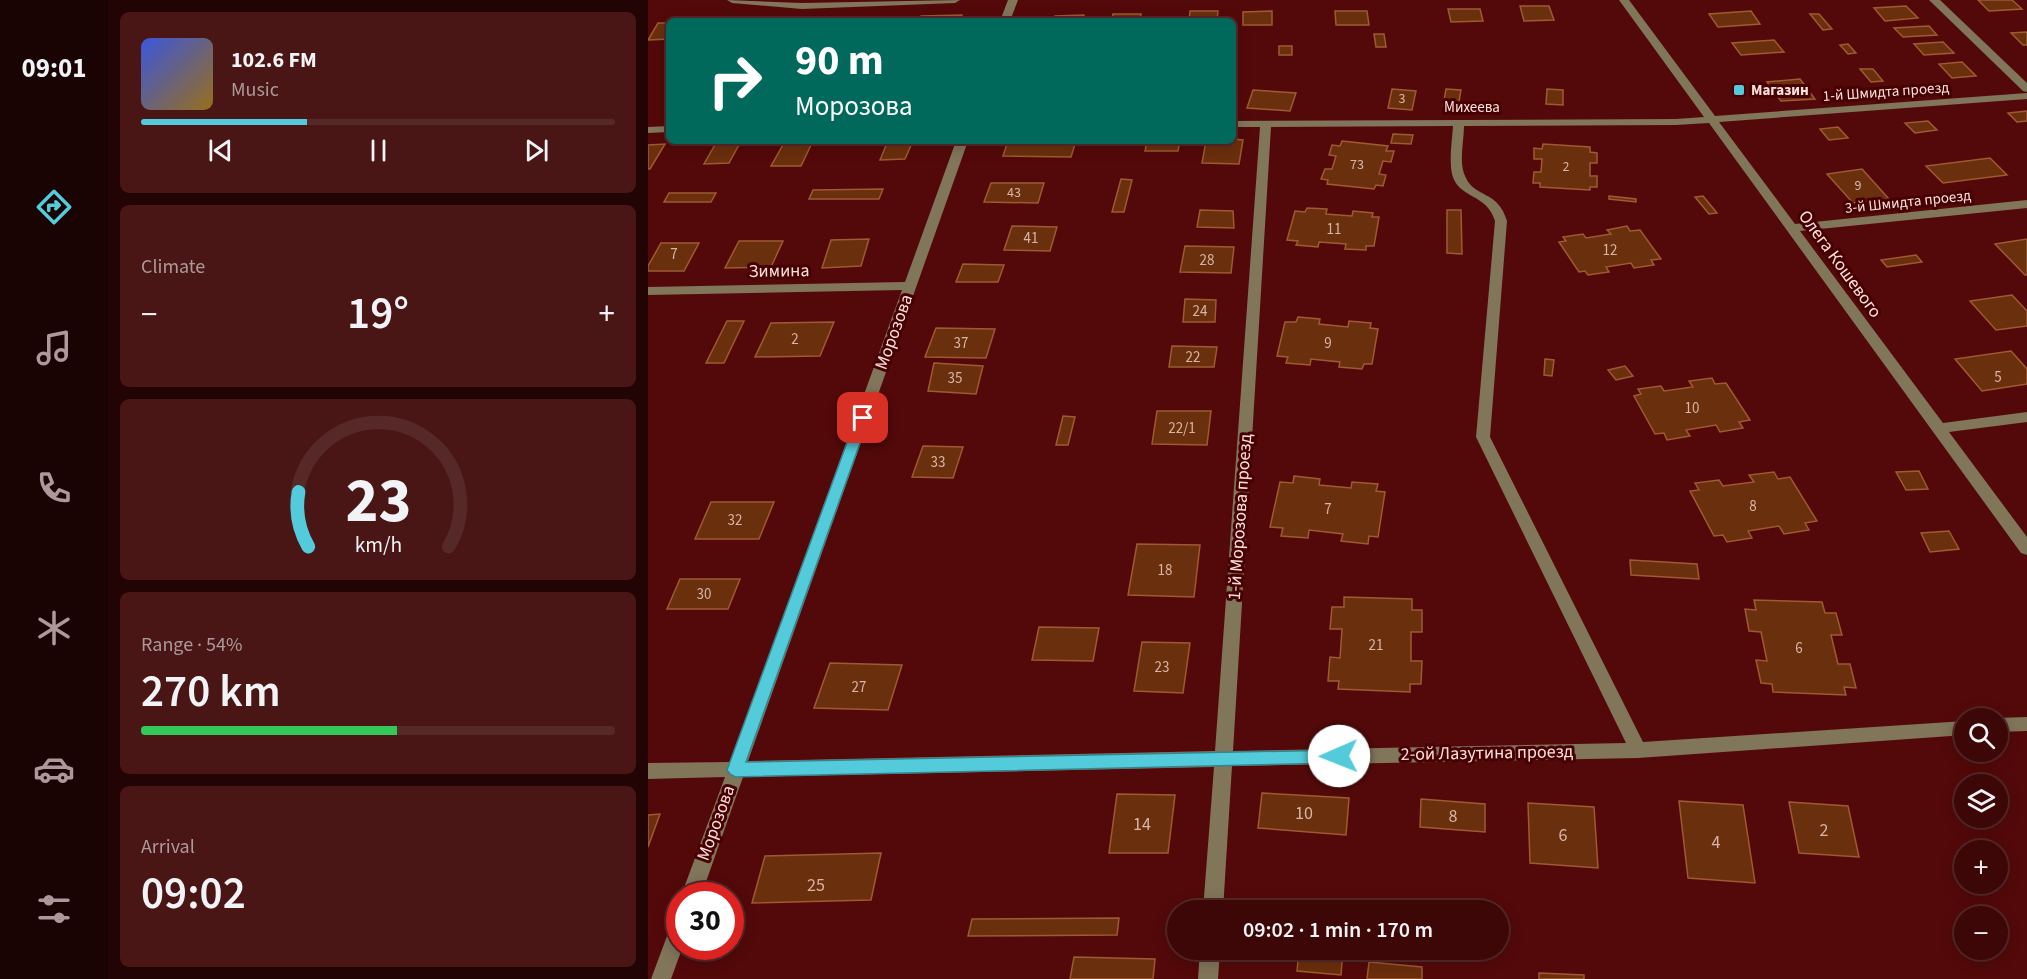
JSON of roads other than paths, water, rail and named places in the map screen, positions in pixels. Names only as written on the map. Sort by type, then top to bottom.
[{"type":"street","points":[[732,0],[802,6],[955,0]]},
{"type":"street","points":[[1006,18],[1013,0]]},
{"type":"street","name":"Олега Кошевого","points":[[1624,0],[2027,549]]},
{"type":"street","points":[[1935,0],[2027,89]]},
{"type":"street","name":"1-й Шмидта проезд","points":[[1712,120],[2027,96]]},
{"type":"street","name":"Михеева","points":[[1236,124],[1712,120]]},
{"type":"street","points":[[1459,122],[1458,173],[1461,181],[1469,189],[1491,200],[1499,209],[1501,221],[1483,437],[1638,750]]},
{"type":"street","name":"1-й Морозова проезд","points":[[1214,900],[1266,124]]},
{"type":"street","points":[[648,130],[666,129]]},
{"type":"street","name":"Морозова","points":[[696,882],[961,144]]},
{"type":"street","name":"3-й Шмидта проезд","points":[[1791,228],[2027,204]]},
{"type":"street","name":"Зимина","points":[[648,291],[910,286]]},
{"type":"street","points":[[1937,429],[2027,417]]},
{"type":"street","points":[[2008,724],[2027,723]]},
{"type":"street","name":"2-ой Лазутина проезд","points":[[648,771],[1638,750],[1954,729]]},
{"type":"street","points":[[661,979],[668,960]]},
{"type":"street","points":[[1208,979],[1209,960]]},
{"type":"place","name":"Магазин","points":[[1739,90]]}]
